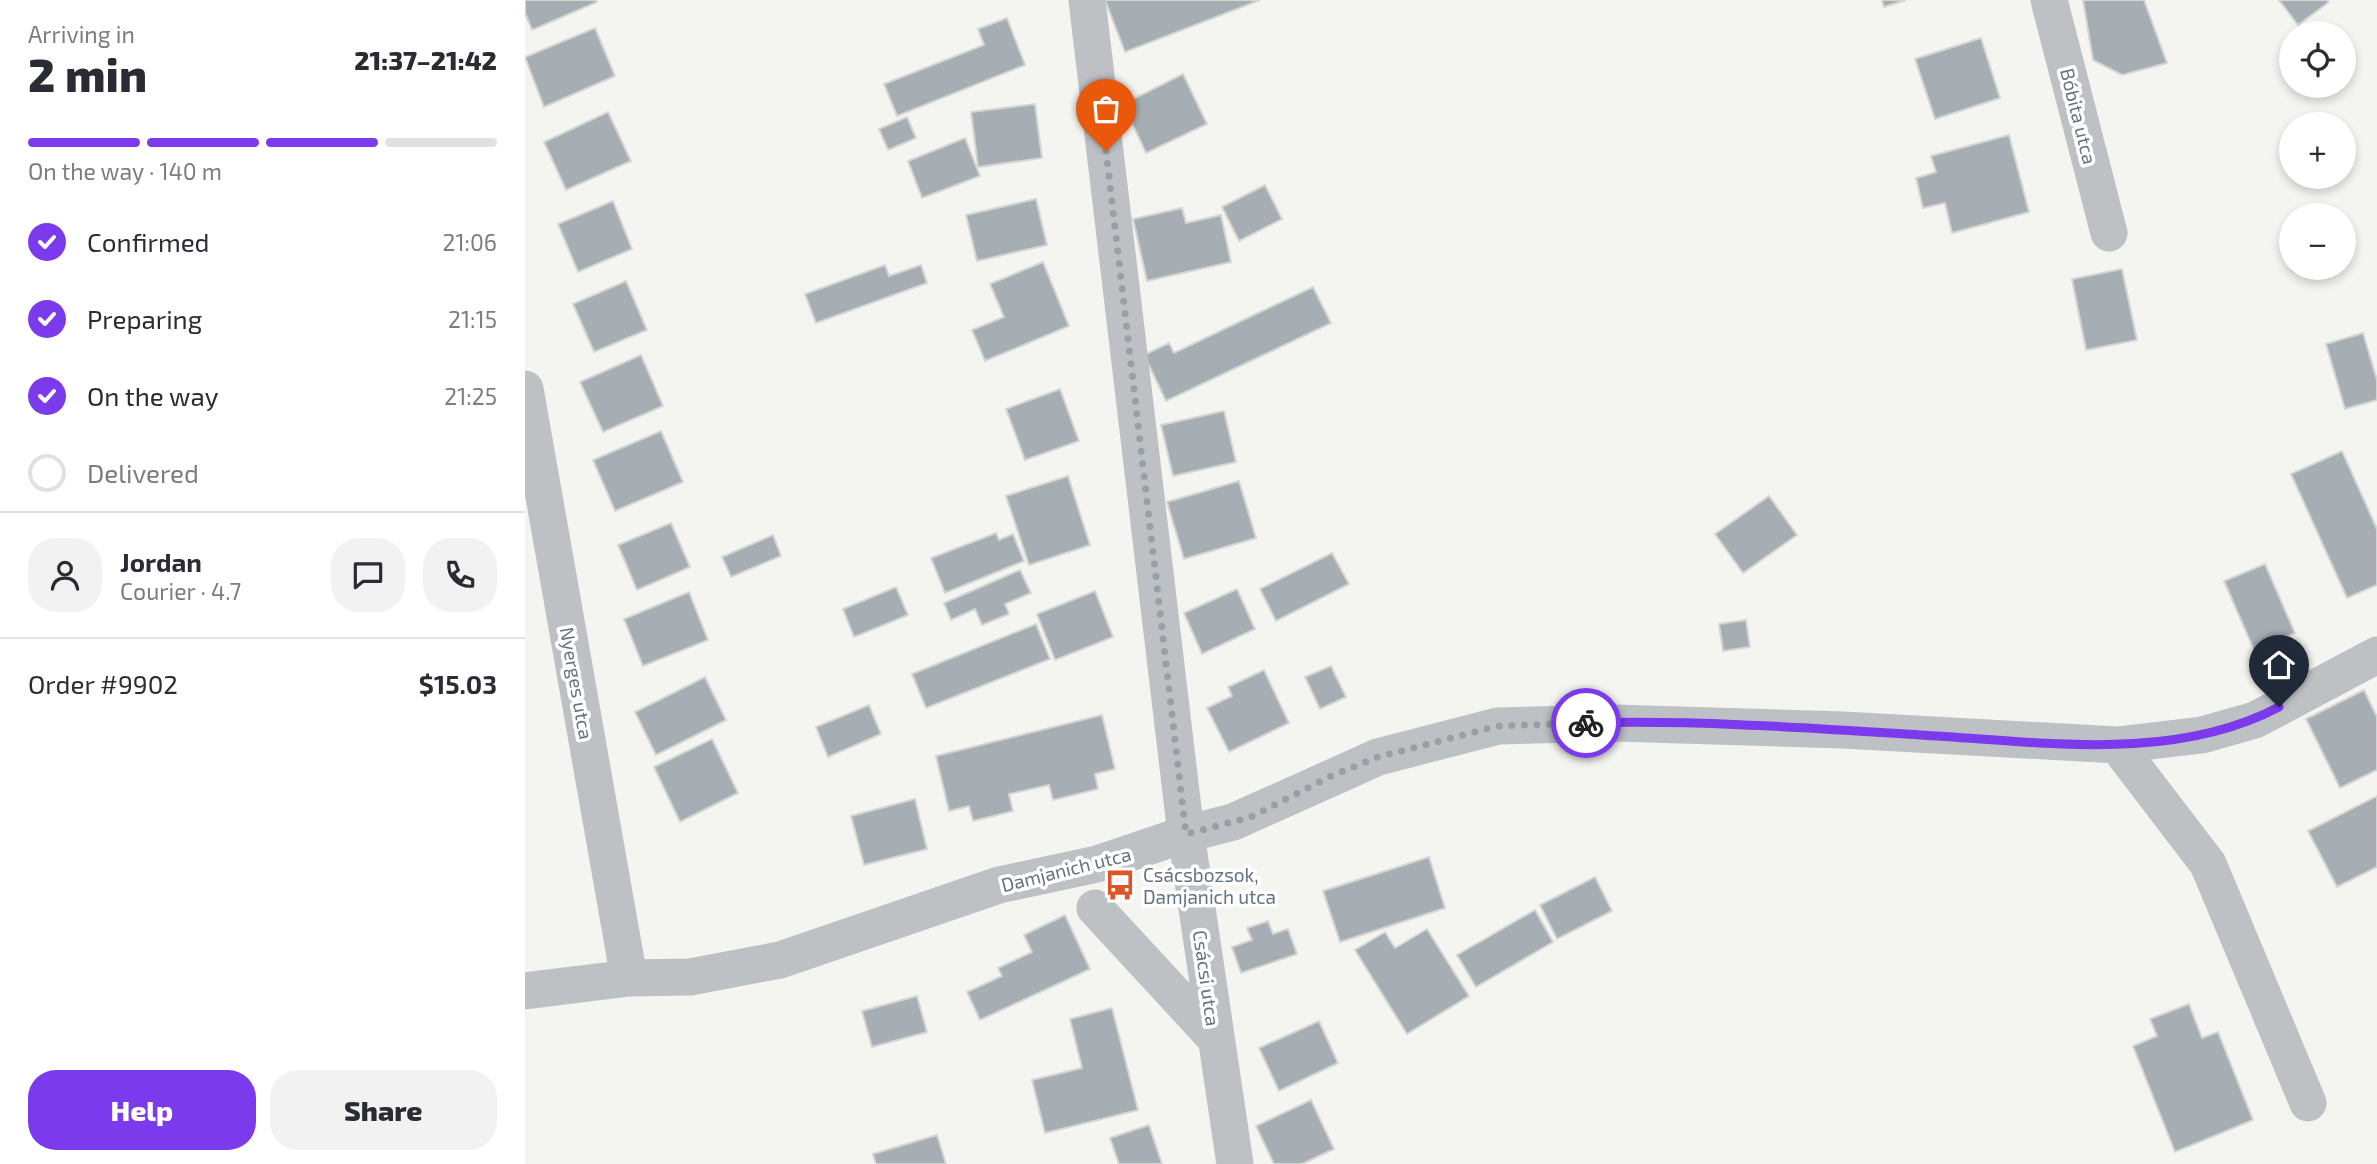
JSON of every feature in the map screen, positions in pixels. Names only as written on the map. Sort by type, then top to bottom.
[{"type":"street","name":"Csácsi utca","points":[[1087,0],[1186,834],[1235,1164]]},
{"type":"street","name":"Bóbita utca","points":[[2049,0],[2109,233]]},
{"type":"street","name":"Nyerges utca","points":[[525,388],[629,978]]},
{"type":"street","name":"Damjanich utca","points":[[525,991],[629,978],[690,977],[780,960],[999,885],[1097,864],[1186,834],[1251,817],[1329,777],[1378,757],[1498,726],[1628,723],[1843,730],[2117,745],[2202,735],[2255,720],[2377,655]]},
{"type":"street","points":[[2117,745],[2208,864],[2308,1103]]},
{"type":"street","points":[[1095,908],[1216,1039]]},
{"type":"building","points":[[525,0],[597,2],[532,30],[525,13]]},
{"type":"building","points":[[1105,0],[1260,0],[1125,52]]},
{"type":"building","points":[[1882,0],[1906,0],[1884,7]]},
{"type":"building","points":[[2083,0],[2144,0],[2167,63],[2122,75],[2093,60]]},
{"type":"building","points":[[2279,0],[2329,2],[2303,21],[2295,21]]},
{"type":"building","points":[[1007,18],[1025,65],[897,116],[884,84],[984,45],[978,29]]},
{"type":"building","points":[[595,28],[615,76],[544,107],[525,57]]},
{"type":"building","points":[[1981,38],[2000,98],[1935,119],[1915,59]]},
{"type":"building","points":[[1183,74],[1207,124],[1146,153],[1123,104]]},
{"type":"building","points":[[1035,104],[1042,158],[978,167],[971,112]]},
{"type":"building","points":[[608,112],[631,161],[566,190],[544,142]]},
{"type":"building","points":[[907,117],[916,138],[888,150],[879,129]]},
{"type":"building","points":[[2009,135],[2029,212],[1952,233],[1945,203],[1923,208],[1916,178],[1936,172],[1931,156]]},
{"type":"building","points":[[965,138],[980,176],[922,198],[908,161]]},
{"type":"building","points":[[1265,185],[1282,219],[1239,241],[1222,207]]},
{"type":"building","points":[[1036,199],[1047,245],[977,261],[966,215]]},
{"type":"building","points":[[613,201],[632,249],[578,272],[558,224]]},
{"type":"building","points":[[1182,208],[1186,223],[1221,215],[1231,262],[1147,281],[1133,219]]},
{"type":"building","points":[[1043,262],[1069,326],[985,361],[972,330],[1004,317],[990,284]]},
{"type":"building","points":[[885,265],[889,276],[921,265],[927,283],[816,323],[805,294]]},
{"type":"building","points":[[2122,269],[2137,340],[2086,350],[2072,279]]},
{"type":"building","points":[[626,281],[647,330],[594,352],[573,304]]},
{"type":"building","points":[[1313,287],[1331,323],[1166,401],[1144,355],[1169,343],[1174,353]]},
{"type":"building","points":[[2363,333],[2377,380],[2377,400],[2345,409],[2326,344]]},
{"type":"building","points":[[641,355],[663,406],[603,432],[580,382]]},
{"type":"building","points":[[1060,389],[1079,441],[1025,460],[1006,409]]},
{"type":"building","points":[[1224,411],[1236,462],[1173,476],[1161,425]]},
{"type":"building","points":[[661,431],[683,482],[615,511],[593,460]]},
{"type":"building","points":[[2342,451],[2377,529],[2377,585],[2347,598],[2291,474]]},
{"type":"building","points":[[1068,476],[1090,545],[1029,565],[1006,496]]},
{"type":"building","points":[[1239,481],[1256,538],[1184,559],[1167,502]]},
{"type":"building","points":[[1769,496],[1797,535],[1743,573],[1715,534]]},
{"type":"building","points":[[671,523],[690,567],[637,590],[618,545]]},
{"type":"building","points":[[996,533],[999,540],[1013,534],[1024,561],[945,593],[931,558]]},
{"type":"building","points":[[773,535],[781,556],[731,577],[722,557]]},
{"type":"building","points":[[1332,553],[1349,584],[1276,621],[1260,589]]},
{"type":"building","points":[[2265,564],[2295,633],[2254,650],[2224,581]]},
{"type":"building","points":[[1020,570],[1031,593],[1005,604],[1009,614],[982,625],[975,609],[951,620],[944,603]]},
{"type":"building","points":[[896,587],[908,615],[854,637],[843,609]]},
{"type":"building","points":[[1237,589],[1255,629],[1202,654],[1184,613]]},
{"type":"building","points":[[1095,591],[1113,637],[1055,660],[1037,614]]},
{"type":"building","points":[[689,592],[708,640],[643,666],[624,619]]},
{"type":"building","points":[[1746,620],[1750,647],[1723,651],[1719,624]]},
{"type":"building","points":[[1036,624],[1050,659],[926,708],[912,674]]},
{"type":"building","points":[[1331,666],[1346,697],[1320,709],[1305,677]]},
{"type":"building","points":[[1264,670],[1289,723],[1229,752],[1207,708],[1232,696],[1228,687]]},
{"type":"building","points":[[705,677],[726,720],[656,755],[635,712]]},
{"type":"building","points":[[2364,690],[2377,717],[2377,770],[2340,788],[2306,719]]},
{"type":"building","points":[[869,705],[881,734],[828,757],[816,727]]},
{"type":"building","points":[[1102,715],[1115,769],[1095,774],[1098,789],[1053,800],[1049,785],[1009,794],[1013,811],[973,821],[969,806],[949,811],[936,756]]},
{"type":"building","points":[[712,739],[738,793],[680,822],[654,767]]},
{"type":"building","points":[[2377,796],[2377,867],[2337,887],[2308,831]]},
{"type":"building","points":[[915,799],[927,849],[864,865],[851,816]]},
{"type":"building","points":[[1429,857],[1445,908],[1340,942],[1323,891]]},
{"type":"building","points":[[1595,877],[1612,911],[1557,939],[1540,905]]},
{"type":"building","points":[[1535,910],[1553,942],[1476,987],[1457,955]]},
{"type":"building","points":[[1065,915],[1090,969],[980,1020],[967,992],[1002,976],[998,968],[1032,952],[1024,935]]},
{"type":"building","points":[[1268,921],[1273,934],[1288,929],[1297,954],[1241,973],[1232,947],[1252,940],[1247,928]]},
{"type":"building","points":[[1427,929],[1469,996],[1407,1034],[1355,950],[1385,932],[1395,948]]},
{"type":"building","points":[[917,996],[927,1032],[872,1047],[862,1011]]},
{"type":"building","points":[[2189,1004],[2202,1038],[2218,1032],[2253,1120],[2175,1152],[2133,1046],[2157,1036],[2150,1019]]},
{"type":"building","points":[[1112,1008],[1138,1110],[1045,1133],[1032,1080],[1082,1068],[1070,1019]]},
{"type":"building","points":[[1319,1021],[1338,1063],[1279,1091],[1259,1048]]},
{"type":"building","points":[[1311,1100],[1334,1149],[1302,1164],[1274,1164],[1256,1126]]},
{"type":"building","points":[[1149,1125],[1162,1164],[1119,1164],[1110,1138]]},
{"type":"building","points":[[937,1135],[946,1164],[876,1164],[873,1154]]},
{"type":"way so far","points":[[1106,151],[1186,834],[1251,817],[1329,777],[1378,757],[1498,726],[1586,723]]},
{"type":"place","name":"Csácsbozsok, Damjanich utca","points":[[1120,885]]},
{"type":"route","points":[[1586,723],[1843,730],[2117,745],[2202,735],[2255,720],[2279,707]]}]
